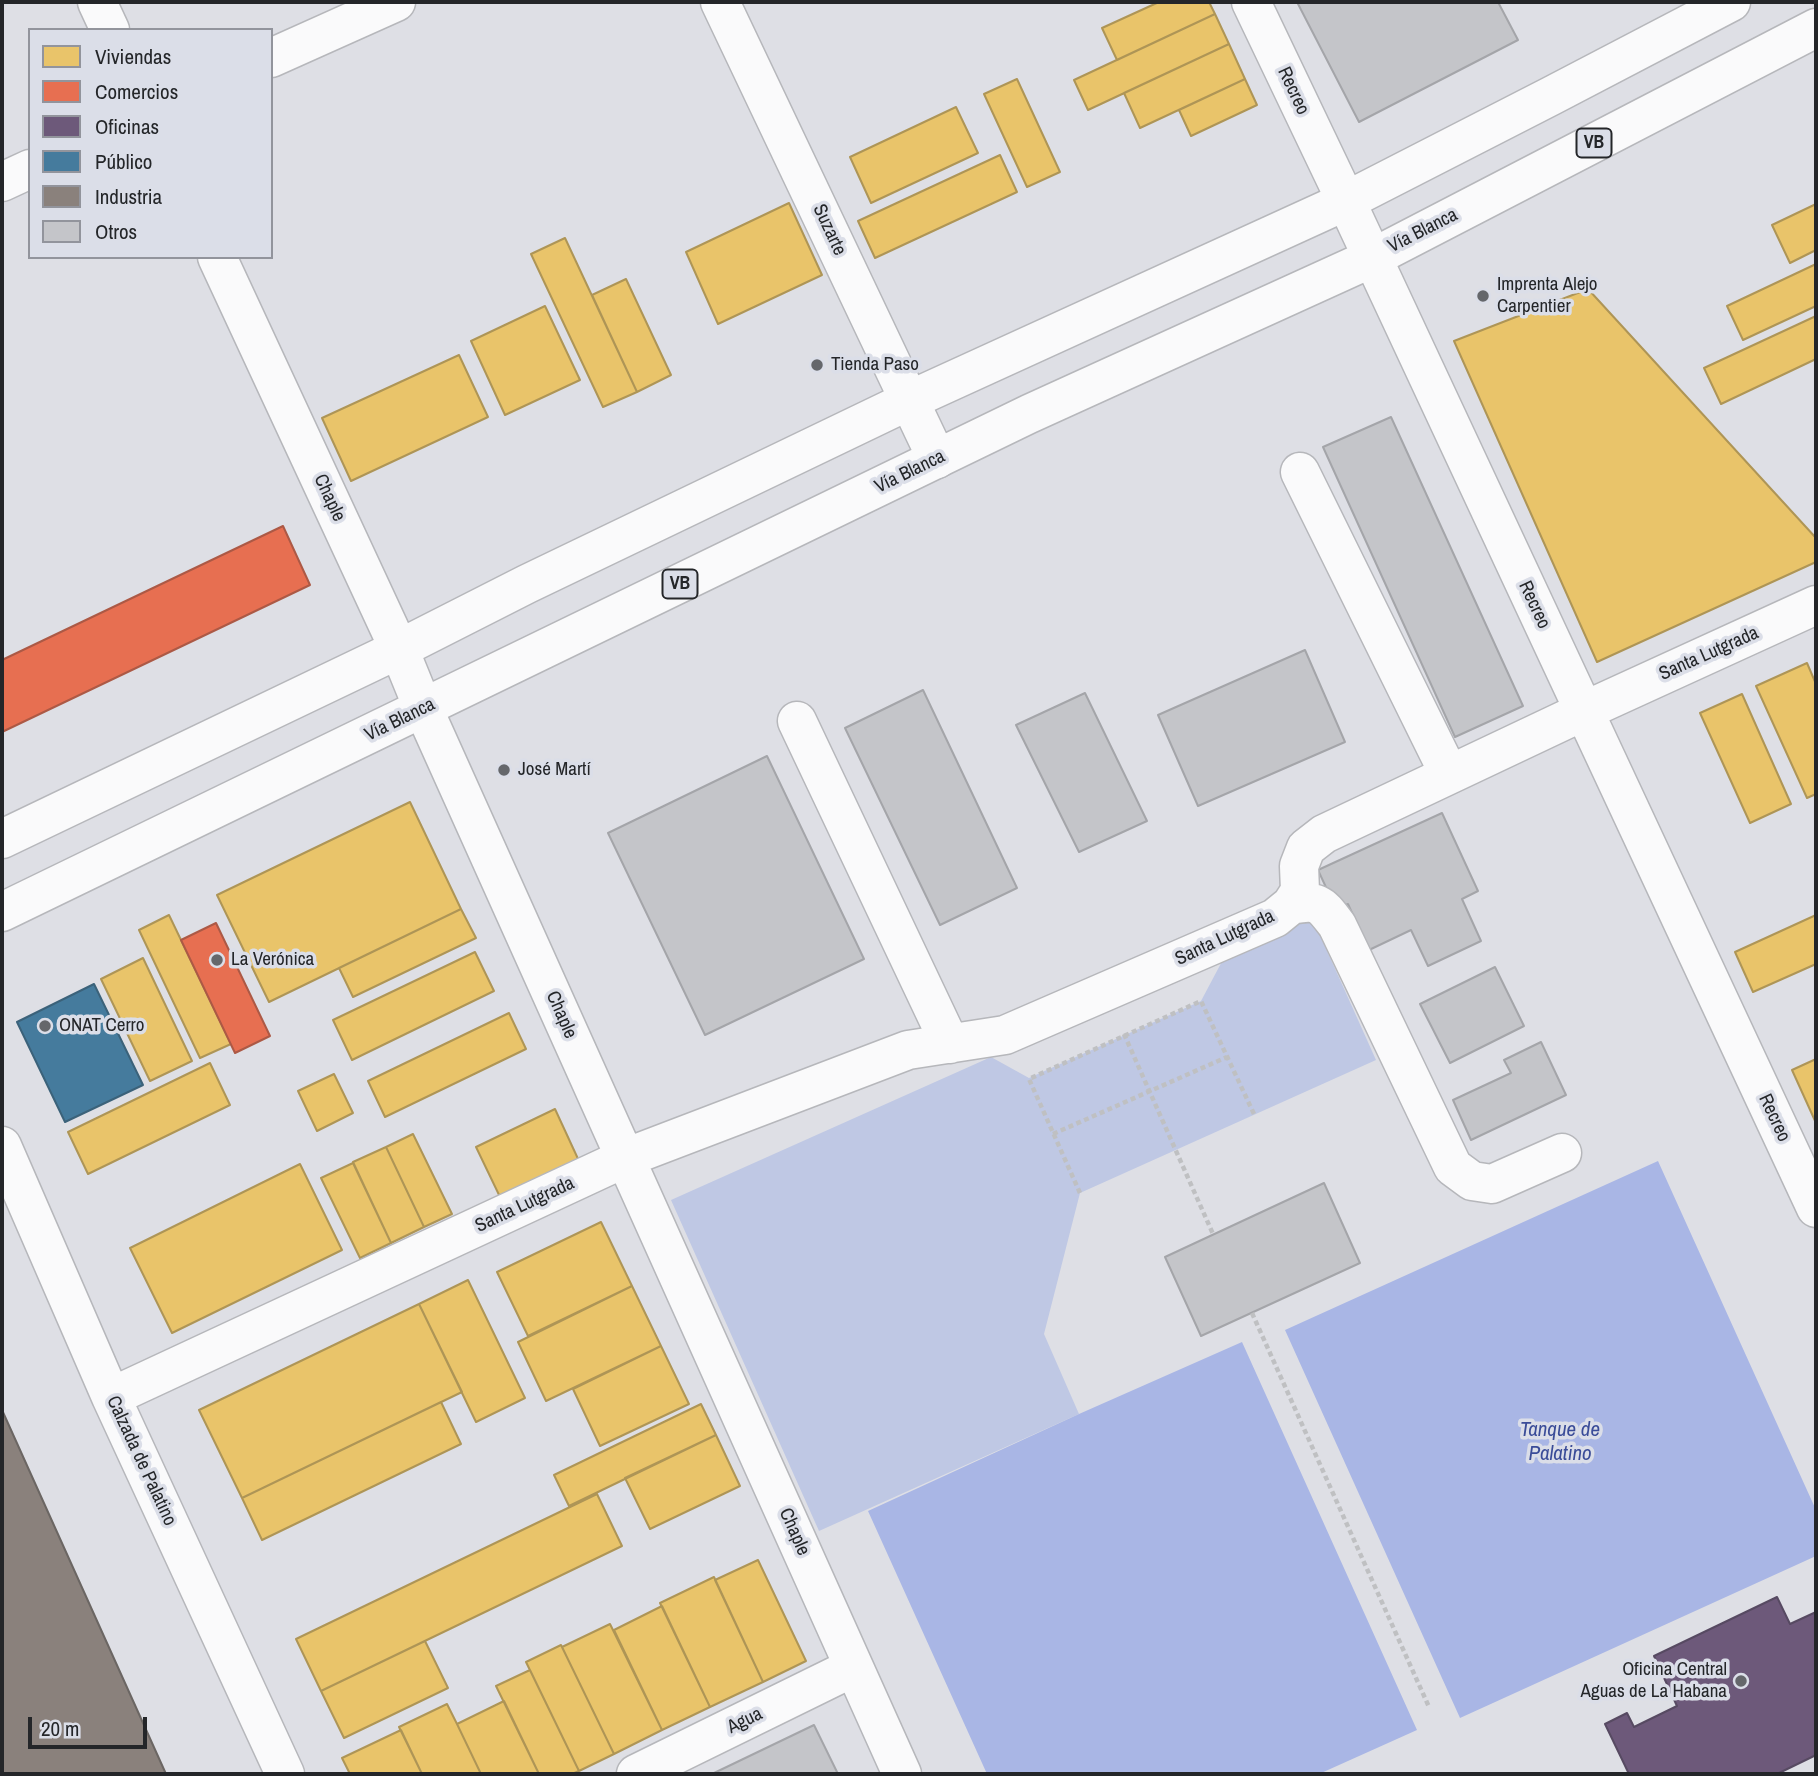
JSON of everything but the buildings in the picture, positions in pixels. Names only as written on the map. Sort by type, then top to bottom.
[{"type":"street","points":[[97,2],[109,28]]},
{"type":"street","points":[[273,57],[396,2]]},
{"type":"street","name":"Suzarte","points":[[720,2],[937,458]]},
{"type":"street","name":"Recreo","points":[[1251,2],[1814,1199]]},
{"type":"street","points":[[2,839],[910,400],[1346,201],[1731,2]]},
{"type":"street","name":"Vía Blanca","points":[[2,912],[1029,414],[1372,258],[1815,32]]},
{"type":"street","points":[[2,182],[28,170]]},
{"type":"street","name":"Chaple","points":[[218,259],[399,649],[423,709],[902,1774]]},
{"type":"street","points":[[1300,472],[1450,774]]},
{"type":"street","name":"Santa Lutgrada","points":[[111,1397],[625,1158],[908,1050],[1005,1035],[1275,918],[1292,905],[1300,891],[1300,866],[1306,848],[1324,834],[1816,605]]},
{"type":"street","points":[[797,721],[950,1044]]},
{"type":"street","points":[[1292,905],[1311,902],[1324,908],[1337,925],[1453,1167],[1472,1181],[1492,1184],[1562,1153]]},
{"type":"street","name":"Calzada de Palatino","points":[[2,1146],[111,1397],[285,1774]]},
{"type":"street","name":"Agua","points":[[636,1774],[855,1667]]},
{"type":"path","points":[[1104,992],[1213,1234]]},
{"type":"path","points":[[1080,1193],[1029,1079],[1124,1035],[1201,1001],[1254,1114]]},
{"type":"path","points":[[1053,1134],[1227,1057]]},
{"type":"path","points":[[1252,1313],[1429,1707]]},
{"type":"shaded area","points":[[1311,915],[1376,1060],[1080,1193],[1044,1334],[1079,1414],[819,1531],[671,1200],[991,1057],[1029,1078],[1201,1001],[1227,952]]},
{"type":"water","name":"Tanque de Palatino","points":[[1658,1161],[1816,1510],[1816,1556],[1460,1718],[1285,1330]]},
{"type":"water","points":[[1242,1342],[1417,1730],[1319,1774],[987,1774],[868,1511]]},
{"type":"place","name":"Imprenta Alejo Carpentier","points":[[1483,296]]},
{"type":"place","name":"Tienda Paso","points":[[817,365]]},
{"type":"place","name":"José Martí","points":[[504,770]]},
{"type":"place","name":"La Verónica","points":[[217,960]]},
{"type":"place","name":"ONAT Cerro","points":[[45,1026]]},
{"type":"place","name":"Oficina Central Aguas de La Habana","points":[[1741,1681]]}]
